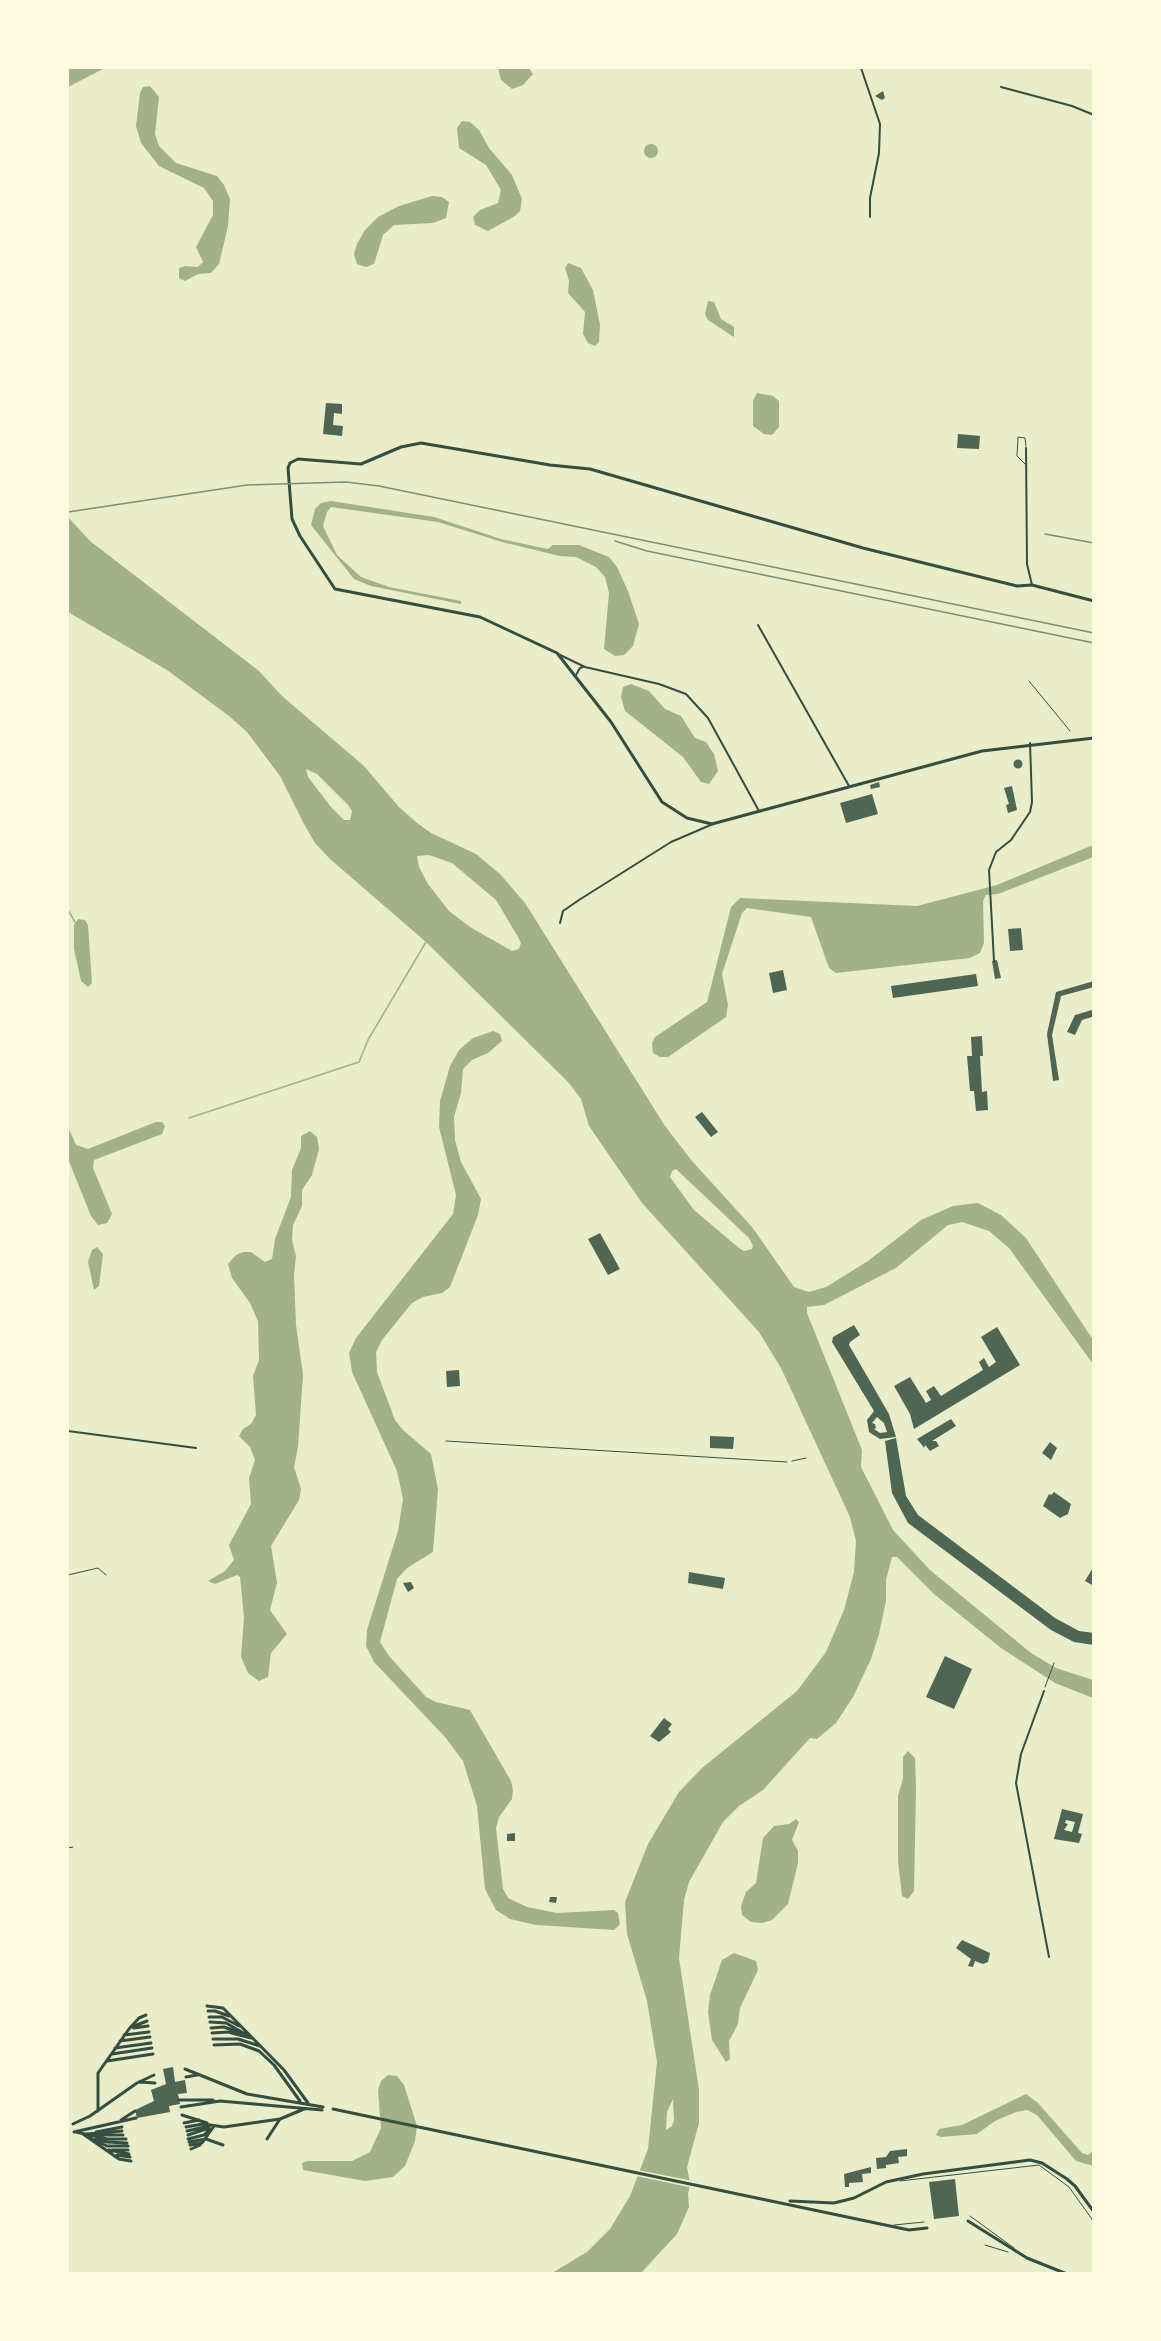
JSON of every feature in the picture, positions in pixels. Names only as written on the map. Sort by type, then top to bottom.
[{"type":"main road","points":[[1094,601],[1032,585],[1017,586],[863,548],[604,472],[421,443],[401,447],[361,464],[298,459],[290,463],[292,519],[300,536],[335,589],[480,616],[557,653],[610,722],[662,802],[687,818],[716,823],[982,751],[1030,743],[1094,738]]},
{"type":"main road","points":[[207,2006],[223,2008],[284,2070],[308,2105]]},
{"type":"main road","points":[[208,2011],[221,2012],[233,2018]]},
{"type":"main road","points":[[98,2111],[97,2077],[124,2035],[139,2018],[146,2015]]},
{"type":"main road","points":[[209,2017],[222,2017],[243,2028]]},
{"type":"main road","points":[[129,2029],[147,2021]]},
{"type":"main road","points":[[210,2022],[226,2024],[262,2047]]},
{"type":"main road","points":[[129,2029],[148,2026]]},
{"type":"main road","points":[[211,2028],[224,2027],[249,2037]]},
{"type":"main road","points":[[124,2035],[149,2032]]},
{"type":"main road","points":[[212,2033],[228,2032],[249,2037]]},
{"type":"main road","points":[[120,2042],[150,2037]]},
{"type":"main road","points":[[213,2039],[238,2039],[262,2047]]},
{"type":"main road","points":[[115,2048],[151,2043]]},
{"type":"main road","points":[[214,2045],[240,2044],[259,2051],[274,2065],[300,2101]]},
{"type":"main road","points":[[111,2054],[152,2048]]},
{"type":"main road","points":[[106,2061],[153,2054]]},
{"type":"main road","points":[[196,2074],[185,2073],[205,2076],[247,2094],[300,2101],[322,2109]]},
{"type":"main road","points":[[73,2124],[98,2111],[137,2083],[142,2080],[154,2079],[137,2083]]},
{"type":"main road","points":[[179,2100],[308,2105]]},
{"type":"main road","points":[[181,2107],[220,2101]]},
{"type":"main road","points":[[187,2132],[203,2124],[224,2127],[280,2119],[308,2105]]},
{"type":"main road","points":[[119,2121],[135,2110]]},
{"type":"main road","points":[[333,2111],[773,2200],[909,2230],[927,2228]]},
{"type":"main road","points":[[187,2132],[193,2117],[214,2126]]},
{"type":"main road","points":[[128,2150],[107,2139],[74,2132],[136,2118]]},
{"type":"main road","points":[[267,2139],[280,2119]]},
{"type":"main road","points":[[187,2132],[199,2120]]},
{"type":"main road","points":[[187,2132],[214,2126]]},
{"type":"main road","points":[[187,2132],[202,2143],[214,2126]]},
{"type":"main road","points":[[83,2134],[122,2131],[83,2134]]},
{"type":"main road","points":[[187,2132],[224,2145]]},
{"type":"main road","points":[[83,2134],[116,2155],[128,2150]]},
{"type":"main road","points":[[83,2134],[107,2146],[128,2150]]},
{"type":"main road","points":[[99,2146],[128,2150]]},
{"type":"main road","points":[[773,2200],[834,2203],[854,2198],[886,2182],[921,2174],[1035,2161],[1052,2168],[1075,2186],[1094,2212]]},
{"type":"main road","points":[[968,2222],[1027,2258],[1067,2274]]},
{"type":"street","points":[[861,68],[880,124],[879,153],[871,190],[870,217]]},
{"type":"street","points":[[1000,87],[1072,106],[1094,115]]},
{"type":"street","points":[[1026,448],[1027,564],[1032,585]]},
{"type":"street","points":[[758,625],[849,786]]},
{"type":"street","points":[[557,653],[585,667],[659,684],[686,694],[708,718],[759,811]]},
{"type":"street","points":[[576,675],[580,668],[585,667]]},
{"type":"street","points":[[994,961],[991,860],[1011,840],[1030,812],[1032,802],[1030,743]]},
{"type":"street","points":[[560,923],[563,911],[579,900],[671,842],[716,823]]},
{"type":"street","points":[[68,1431],[196,1448]]},
{"type":"street","points":[[1044,1691],[1021,1754],[1016,1783],[1049,1957]]},
{"type":"lane","points":[[1026,448],[1025,438],[1018,437],[1017,456],[1027,466]]},
{"type":"lane","points":[[446,1441],[497,1442],[700,1458],[787,1462]]},
{"type":"lane","points":[[68,1575],[98,1568],[106,1575]]},
{"type":"lane","points":[[68,1848],[73,1847]]},
{"type":"lane","points":[[886,2182],[1039,2165],[1069,2187],[1094,2222]]},
{"type":"lane","points":[[970,2216],[1027,2258]]},
{"type":"lane","points":[[889,2226],[924,2222]]},
{"type":"lane","points":[[985,2245],[1008,2252]]},
{"type":"path","points":[[1029,681],[1070,731]]},
{"type":"path","points":[[787,1462],[806,1458]]},
{"type":"path","points":[[1046,1687],[1054,1663]]},
{"type":"shaded area","points":[[68,68],[105,68],[68,87]]},
{"type":"shaded area","points":[[498,68],[529,68],[533,74],[523,85],[512,89],[501,80]]},
{"type":"shaded area","points":[[150,86],[159,97],[155,134],[159,146],[176,163],[217,176],[230,199],[228,226],[219,264],[211,273],[198,274],[185,281],[179,278],[179,268],[198,267],[203,262],[196,247],[213,215],[213,201],[204,188],[159,166],[141,143],[136,126],[140,93],[143,87]]},
{"type":"shaded area","points":[[462,121],[470,122],[479,130],[489,148],[512,175],[522,199],[520,211],[515,216],[488,231],[475,225],[473,217],[480,210],[498,203],[501,190],[486,165],[459,148],[457,128]]},
{"type":"shaded area","points":[[651,144],[656,146],[658,151],[656,156],[651,158],[646,156],[644,151],[646,146]]},
{"type":"shaded area","points":[[432,196],[442,197],[449,202],[446,218],[433,223],[394,225],[383,235],[374,264],[366,267],[357,264],[354,254],[357,244],[365,230],[378,217],[399,206]]},
{"type":"shaded area","points":[[568,263],[581,268],[593,290],[600,325],[599,342],[595,346],[588,343],[583,334],[585,312],[568,293],[569,281],[565,268]]},
{"type":"shaded area","points":[[708,301],[714,302],[721,319],[734,327],[734,337],[708,320],[705,314]]},
{"type":"shaded area","points":[[757,393],[773,396],[779,401],[779,427],[772,435],[764,434],[753,426],[753,401]]},
{"type":"shaded area","points":[[331,501],[434,517],[501,539],[548,549],[553,545],[579,545],[609,557],[617,567],[628,591],[639,624],[633,646],[624,655],[615,656],[604,649],[609,593],[605,577],[596,567],[576,557],[560,556],[502,542],[438,522],[331,507],[323,526],[337,555],[361,577],[389,587],[461,601],[461,604],[371,586],[354,579],[311,525],[315,509],[321,503]]},
{"type":"shaded area","points":[[68,517],[90,541],[259,671],[282,696],[364,766],[399,807],[417,823],[431,833],[476,854],[500,874],[525,903],[665,1126],[692,1161],[752,1227],[794,1287],[809,1292],[826,1287],[868,1261],[921,1220],[953,1206],[978,1203],[1001,1215],[1026,1238],[1093,1340],[1093,1364],[1009,1248],[989,1231],[962,1222],[948,1225],[896,1268],[824,1305],[807,1307],[807,1313],[862,1450],[861,1467],[893,1530],[930,1570],[1031,1653],[1056,1668],[1093,1680],[1093,1698],[1055,1683],[1001,1648],[934,1594],[897,1557],[892,1557],[886,1580],[886,1601],[879,1634],[871,1659],[853,1697],[836,1723],[817,1739],[810,1738],[763,1790],[739,1806],[723,1822],[689,1882],[684,1900],[679,1958],[699,2090],[699,2123],[687,2167],[690,2183],[689,2207],[677,2234],[641,2273],[552,2273],[587,2252],[610,2229],[630,2196],[648,2149],[657,2062],[647,2001],[627,1934],[625,1902],[648,1844],[679,1792],[702,1768],[797,1691],[826,1652],[844,1610],[854,1572],[856,1541],[850,1517],[781,1368],[759,1332],[642,1203],[589,1126],[581,1099],[569,1083],[426,942],[330,859],[315,843],[280,776],[247,732],[167,670],[68,612]],"holes":[[[306,769],[317,774],[348,805],[352,811],[350,820],[344,820],[331,807],[308,777]],[[429,855],[452,863],[496,900],[521,943],[519,949],[512,951],[470,927],[449,911],[428,884],[419,867],[417,856]],[[676,1169],[749,1238],[752,1249],[744,1251],[739,1248],[694,1210],[670,1177],[672,1171]],[[673,2099],[674,2120],[672,2126],[666,2130],[667,2112]]]},
{"type":"shaded area","points":[[631,684],[649,691],[665,709],[681,716],[695,738],[706,742],[714,754],[718,771],[709,784],[701,782],[683,757],[625,711],[621,697],[623,687]]},
{"type":"shaded area","points":[[1093,845],[1093,857],[998,894],[986,895],[983,901],[984,943],[980,953],[970,958],[836,973],[829,968],[811,917],[747,908],[742,913],[722,974],[728,1005],[726,1017],[668,1057],[660,1057],[653,1053],[652,1043],[655,1037],[707,1002],[731,907],[740,898],[917,906],[997,885]]},
{"type":"shaded area","points":[[78,919],[85,920],[88,925],[92,983],[88,987],[81,981],[74,949],[74,925]]},
{"type":"shaded area","points":[[493,1031],[500,1034],[502,1041],[488,1053],[472,1060],[463,1069],[461,1093],[454,1117],[455,1140],[461,1162],[481,1199],[478,1215],[450,1287],[442,1293],[423,1297],[412,1303],[382,1340],[376,1352],[377,1372],[395,1420],[431,1454],[438,1489],[433,1552],[407,1568],[397,1579],[380,1642],[389,1656],[426,1697],[436,1702],[470,1710],[511,1781],[512,1799],[499,1817],[496,1828],[503,1889],[508,1898],[527,1907],[557,1913],[614,1910],[618,1913],[620,1924],[614,1930],[536,1925],[510,1919],[496,1910],[485,1889],[477,1806],[463,1761],[445,1737],[374,1662],[366,1646],[367,1630],[398,1531],[403,1499],[397,1471],[352,1372],[349,1353],[356,1338],[453,1214],[456,1195],[439,1127],[440,1101],[450,1066],[459,1050],[473,1038]]},
{"type":"shaded area","points":[[156,1122],[162,1122],[165,1126],[162,1134],[94,1160],[93,1168],[112,1214],[107,1223],[98,1225],[91,1216],[68,1159],[68,1127],[76,1145],[88,1149]]},
{"type":"shaded area","points":[[310,1131],[317,1137],[319,1149],[312,1175],[302,1190],[302,1206],[293,1225],[292,1240],[296,1256],[294,1275],[296,1325],[303,1375],[298,1447],[294,1467],[301,1489],[299,1500],[271,1546],[277,1583],[270,1610],[287,1634],[271,1653],[268,1677],[259,1681],[248,1673],[241,1657],[244,1617],[240,1577],[237,1575],[215,1584],[208,1581],[225,1571],[234,1560],[229,1545],[251,1504],[249,1478],[255,1460],[250,1447],[239,1436],[256,1415],[253,1376],[259,1360],[258,1321],[250,1303],[232,1278],[228,1264],[236,1255],[243,1252],[251,1252],[265,1262],[272,1259],[275,1239],[291,1197],[292,1170],[301,1148],[301,1136]]},
{"type":"shaded area","points":[[97,1247],[103,1254],[99,1286],[94,1290],[88,1262],[92,1250]]},
{"type":"shaded area","points":[[908,1751],[915,1758],[916,1788],[914,1891],[908,1899],[902,1896],[898,1861],[898,1796],[903,1778],[903,1757]]},
{"type":"shaded area","points":[[796,1819],[799,1822],[792,1840],[798,1851],[798,1863],[788,1904],[772,1920],[762,1923],[751,1922],[742,1915],[741,1906],[746,1892],[756,1883],[763,1838],[774,1826],[789,1824]]},
{"type":"shaded area","points":[[734,1953],[756,1961],[758,1970],[740,2008],[738,2024],[729,2041],[730,2059],[726,2062],[712,2040],[708,2012],[710,1995],[722,1960]]},
{"type":"shaded area","points":[[388,2075],[397,2076],[404,2085],[417,2126],[415,2141],[405,2166],[393,2177],[365,2181],[303,2170],[302,2163],[307,2161],[352,2161],[370,2152],[381,2128],[378,2090],[381,2081]]},
{"type":"shaded area","points":[[1026,2094],[1038,2103],[1082,2153],[1088,2155],[1093,2151],[1093,2166],[1076,2161],[1037,2115],[1027,2110],[995,2121],[977,2134],[941,2137],[936,2135],[939,2129],[962,2125]]},
{"type":"pier","points":[[638,2170],[693,2181],[693,2188],[636,2176]]},
{"type":"building","points":[[883,91],[885,98],[882,100],[875,96]]},
{"type":"building","points":[[326,403],[342,404],[342,414],[334,413],[333,425],[343,426],[342,436],[323,434]]},
{"type":"building","points":[[958,434],[980,436],[979,449],[957,448]]},
{"type":"building","points":[[1018,759],[1023,764],[1018,769],[1013,764]]},
{"type":"building","points":[[879,782],[880,787],[871,789],[870,785]]},
{"type":"building","points":[[1012,786],[1017,810],[1008,813],[1006,805],[1009,804],[1004,788]]},
{"type":"building","points":[[872,794],[878,814],[846,823],[840,803]]},
{"type":"building","points":[[1021,928],[1023,950],[1010,951],[1008,929]]},
{"type":"building","points":[[997,960],[1001,978],[995,979],[992,961]]},
{"type":"building","points":[[783,970],[787,990],[773,993],[769,973]]},
{"type":"building","points":[[976,974],[978,986],[893,998],[891,986]]},
{"type":"building","points":[[1094,981],[1094,987],[1061,996],[1052,1035],[1059,1080],[1053,1081],[1047,1034],[1056,992]]},
{"type":"building","points":[[1092,1010],[1092,1017],[1082,1020],[1075,1035],[1067,1032],[1075,1015]]},
{"type":"building","points":[[982,1036],[983,1056],[980,1056],[982,1092],[987,1091],[988,1110],[976,1111],[974,1091],[970,1091],[967,1056],[972,1056],[971,1037]]},
{"type":"building","points":[[702,1112],[718,1132],[711,1137],[695,1117]]},
{"type":"building","points":[[600,1233],[620,1269],[608,1275],[588,1239]]},
{"type":"building","points":[[854,1325],[860,1335],[849,1345],[889,1414],[896,1437],[880,1439],[869,1432],[867,1420],[874,1411],[832,1342],[833,1337]],"holes":[[[877,1417],[884,1423],[887,1432],[880,1433],[874,1429],[875,1424],[872,1423]]]},
{"type":"building","points":[[997,1327],[1020,1365],[914,1429],[910,1414],[894,1386],[910,1377],[926,1403],[931,1400],[926,1391],[934,1386],[941,1396],[983,1370],[979,1362],[984,1358],[989,1367],[996,1362],[981,1337]]},
{"type":"building","points":[[459,1370],[460,1386],[447,1387],[446,1371]]},
{"type":"building","points":[[951,1419],[956,1426],[932,1441],[936,1441],[939,1446],[930,1451],[925,1445],[924,1448],[917,1439]]},
{"type":"building","points":[[710,1436],[734,1437],[733,1449],[710,1448]]},
{"type":"building","points":[[896,1438],[906,1496],[918,1515],[1055,1618],[1079,1631],[1094,1633],[1094,1645],[1074,1642],[1051,1630],[908,1523],[892,1493],[885,1441]]},
{"type":"building","points":[[1050,1442],[1057,1448],[1051,1460],[1042,1453]]},
{"type":"building","points":[[1054,1492],[1071,1504],[1068,1514],[1060,1518],[1043,1506],[1049,1494]]},
{"type":"building","points":[[1094,1566],[1094,1586],[1085,1581]]},
{"type":"building","points":[[689,1572],[725,1578],[723,1589],[688,1583]]},
{"type":"building","points":[[411,1582],[414,1588],[408,1592],[403,1583]]},
{"type":"building","points":[[945,1656],[972,1669],[954,1709],[926,1697]]},
{"type":"building","points":[[664,1718],[672,1724],[668,1729],[671,1732],[659,1742],[650,1736]]},
{"type":"building","points":[[1062,1809],[1083,1814],[1078,1833],[1082,1834],[1079,1843],[1054,1839]],"holes":[[[1066,1820],[1075,1822],[1072,1832],[1064,1830],[1068,1824],[1065,1823]]]},
{"type":"building","points":[[515,1833],[515,1841],[507,1841],[507,1834]]},
{"type":"building","points":[[550,1897],[557,1897],[556,1903],[549,1902]]},
{"type":"building","points":[[962,1940],[990,1953],[988,1962],[983,1964],[975,1961],[973,1967],[968,1966],[971,1959],[956,1948]]},
{"type":"building","points":[[173,2067],[175,2082],[185,2080],[187,2093],[178,2094],[180,2104],[169,2106],[170,2112],[137,2118],[135,2110],[154,2101],[151,2090],[166,2084],[163,2069]]},
{"type":"building","points":[[907,2149],[907,2156],[898,2157],[899,2163],[877,2169],[876,2158],[886,2157],[890,2151]]},
{"type":"building","points":[[871,2167],[871,2173],[862,2174],[863,2182],[849,2183],[849,2187],[845,2187],[844,2174]]},
{"type":"building","points":[[955,2179],[959,2216],[934,2219],[929,2182]]},
{"type":"waterway","points":[[68,910],[75,922]]},
{"type":"waterway","points":[[189,1118],[359,1062],[368,1040],[426,942]]},
{"type":"railway","points":[[68,512],[247,485],[346,482],[379,486],[1094,633]]},
{"type":"railway","points":[[1045,534],[1094,543]]},
{"type":"railway","points":[[615,541],[647,551],[1094,643]]}]
